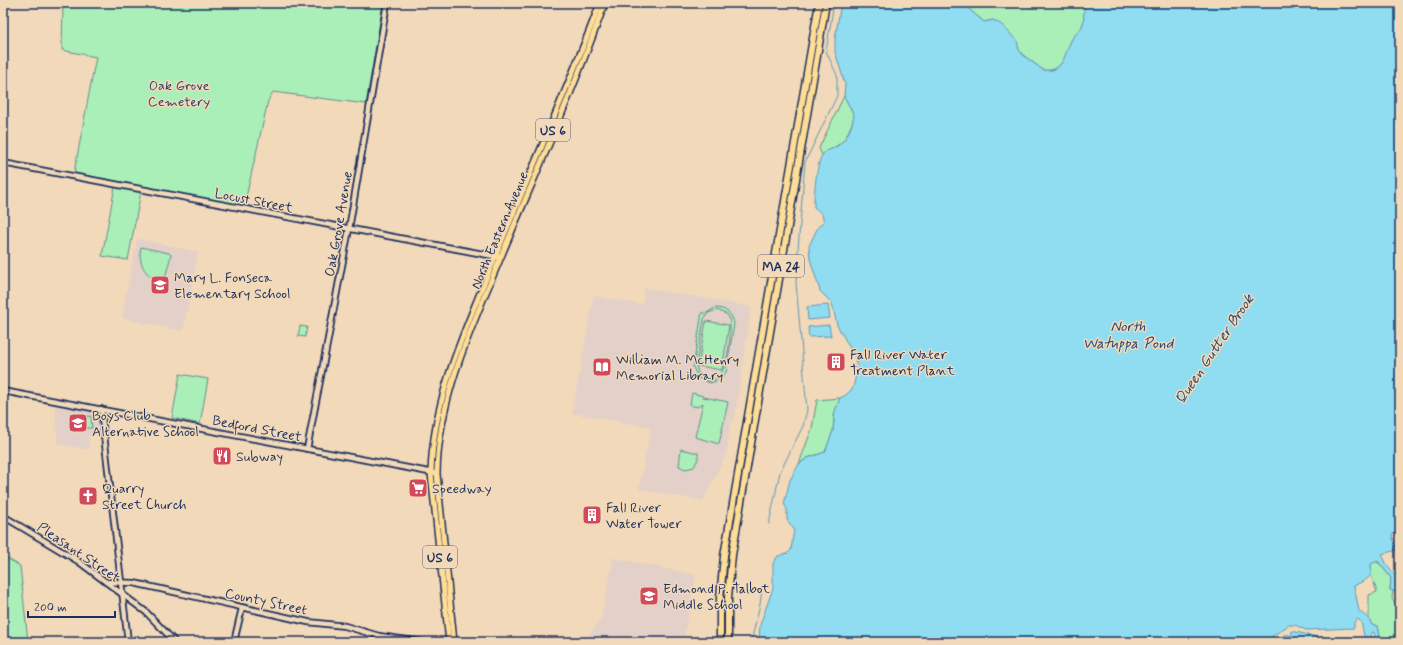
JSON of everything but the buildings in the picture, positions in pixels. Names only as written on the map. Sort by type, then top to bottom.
[{"type":"highway","name":"MA 24","points":[[720,642],[721,582],[728,530],[819,3]]},
{"type":"highway","name":"MA 24","points":[[728,642],[728,592],[736,531],[826,3]]},
{"type":"main road","name":"North Eastern Avenue","points":[[434,473],[455,373],[468,335],[600,3]]},
{"type":"main road","name":"North Eastern Avenue","points":[[498,257],[606,3]]},
{"type":"main road","name":"US 6","points":[[434,473],[449,642]]},
{"type":"main road","name":"US 6","points":[[434,473],[454,642]]},
{"type":"street","name":"Oak Grove Avenue","points":[[307,448],[349,229],[387,3]]},
{"type":"street","name":"Locust Street","points":[[3,163],[498,257]]},
{"type":"street","name":"Bedford Street","points":[[3,391],[434,473]]},
{"type":"street","points":[[102,409],[113,525],[128,642]]},
{"type":"street","name":"Pleasant Street","points":[[3,516],[56,547],[106,582],[147,613],[176,642]]},
{"type":"street","name":"County Street","points":[[106,582],[121,581],[310,622],[347,626],[379,636],[422,642]]},
{"type":"street","points":[[234,642],[242,608]]},
{"type":"shaded area","name":"Mary L. Fonseca Elementary School","points":[[137,239],[198,252],[183,331],[122,318]]},
{"type":"shaded area","points":[[645,288],[751,307],[734,422],[731,421],[726,454],[703,501],[639,489],[651,427],[572,413],[594,296],[642,305]]},
{"type":"shaded area","name":"Boys Club Alternative School","points":[[55,404],[99,412],[101,434],[88,436],[89,450],[58,444]]},
{"type":"shaded area","name":"Edmond P. Talbot Middle School","points":[[613,558],[696,575],[683,642],[584,642],[602,617]]},
{"type":"green space","name":"Oak Grove Cemetery","points":[[63,3],[383,3],[366,104],[273,92],[268,101],[244,206],[74,173],[96,57],[62,50]]},
{"type":"green space","points":[[962,3],[1087,3],[1082,26],[1072,39],[1063,61],[1055,68],[1043,70],[1023,55],[1019,50],[1016,41],[993,20],[984,22]]},
{"type":"green space","points":[[844,96],[854,115],[853,121],[846,137],[841,143],[822,155],[819,148]]},
{"type":"green space","points":[[115,186],[141,191],[128,260],[102,256]]},
{"type":"green space","points":[[141,247],[169,253],[171,255],[164,282],[153,278],[145,270],[142,265],[140,253]]},
{"type":"green space","points":[[715,308],[726,310],[732,317],[734,324],[726,372],[719,380],[710,383],[698,378],[693,367],[702,312],[705,314]],"holes":[[[717,310],[728,315],[730,332],[727,359],[723,370],[717,378],[709,381],[699,376],[696,365],[704,319],[708,313]]]},
{"type":"green space","points":[[706,321],[729,325],[722,370],[698,366]]},
{"type":"green space","points":[[300,326],[307,327],[305,337],[298,336]]},
{"type":"green space","points":[[180,374],[208,379],[200,424],[172,418]]},
{"type":"green space","points":[[692,393],[703,396],[704,398],[728,402],[719,444],[695,437],[703,403],[697,407],[690,405]]},
{"type":"green space","points":[[840,398],[834,416],[833,431],[825,452],[807,458],[799,464],[812,428],[817,400]]},
{"type":"green space","points":[[91,416],[92,428],[85,428],[84,417]]},
{"type":"green space","points":[[681,449],[698,453],[698,459],[694,467],[685,469],[679,466]]},
{"type":"green space","points":[[3,556],[20,566],[28,642],[5,642],[3,639]]},
{"type":"green space","points":[[1375,561],[1380,564],[1391,578],[1390,590],[1393,591],[1392,599],[1400,612],[1400,642],[1381,642],[1378,626],[1372,626],[1369,619],[1369,595],[1377,592],[1371,575],[1371,564]]},
{"type":"water","name":"North Watuppa Pond","points":[[841,3],[962,3],[984,22],[993,20],[1002,25],[1017,41],[1019,50],[1023,55],[1043,70],[1050,70],[1059,66],[1072,39],[1082,26],[1087,3],[1400,3],[1400,535],[1394,533],[1392,535],[1397,550],[1382,554],[1387,565],[1396,576],[1400,575],[1400,593],[1390,590],[1391,578],[1378,561],[1371,564],[1371,575],[1354,586],[1359,611],[1369,619],[1372,625],[1378,626],[1381,642],[1377,642],[1374,632],[1371,633],[1370,642],[1343,642],[1343,639],[1353,638],[1361,641],[1365,640],[1361,622],[1358,619],[1354,622],[1354,628],[1306,630],[1295,625],[1289,625],[1272,636],[1273,642],[759,642],[760,625],[773,588],[773,563],[778,556],[788,553],[791,550],[794,529],[787,520],[787,509],[784,504],[790,480],[799,464],[808,458],[825,452],[833,431],[835,411],[840,398],[846,395],[853,388],[857,370],[855,357],[837,325],[832,303],[820,291],[810,259],[809,246],[818,227],[824,222],[822,214],[814,207],[816,177],[821,157],[825,152],[842,142],[850,130],[854,115],[844,96],[845,84],[835,52],[835,39]]},
{"type":"water","points":[[828,305],[830,318],[808,320],[807,307]]},
{"type":"water","points":[[829,325],[831,336],[809,337],[808,327]]},
{"type":"water","points":[[1292,631],[1317,637],[1321,642],[1282,639],[1281,637],[1286,634],[1291,636]]},
{"type":"waterway","points":[[769,524],[780,472],[803,426],[807,410],[796,283],[797,262],[805,162],[837,96],[837,75],[826,51],[834,3]]},
{"type":"waterway","points":[[751,642],[762,589]]},
{"type":"place","name":"Mary L. Fonseca Elementary School","points":[[160,285]]},
{"type":"place","name":"Fall River Water Treatment Plant","points":[[836,362]]},
{"type":"place","name":"William M. McHenry Memorial Library","points":[[602,367]]},
{"type":"place","name":"Boys Club Alternative School","points":[[78,423]]},
{"type":"place","name":"Subway","points":[[222,456]]},
{"type":"place","name":"Speedway","points":[[418,488]]},
{"type":"place","name":"Quarry Street Church","points":[[88,496]]},
{"type":"place","name":"Fall River Water Tower","points":[[592,515]]},
{"type":"place","name":"Edmond P. Talbot Middle School","points":[[649,596]]},
{"type":"water label","name":"Queen Gutter Brook","points":[[1214,349]]}]
